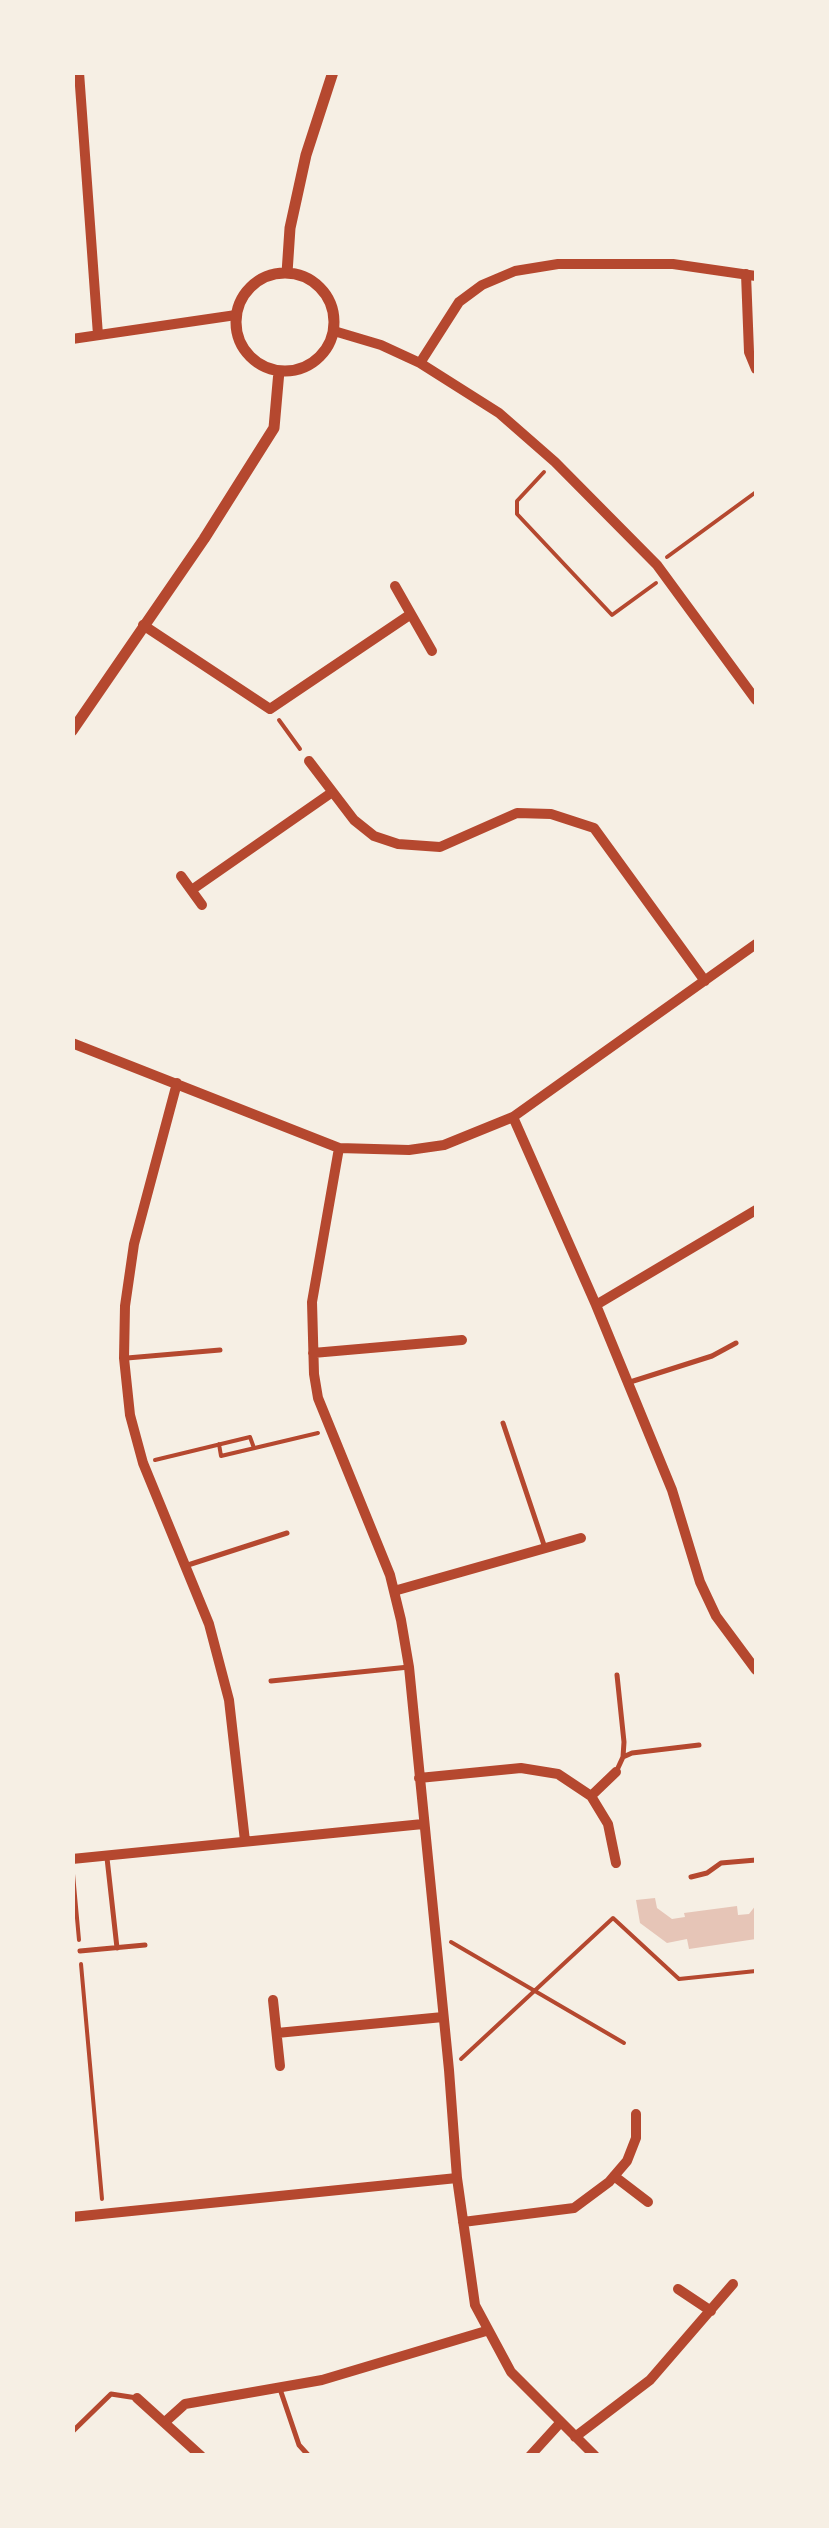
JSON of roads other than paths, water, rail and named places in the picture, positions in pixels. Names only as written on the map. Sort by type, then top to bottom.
[{"type":"street","points":[[79,72],[98,336]]},
{"type":"street","points":[[287,273],[290,228],[306,155],[332,72]]},
{"type":"street","points":[[420,362],[459,302],[482,285],[515,272],[558,264],[673,264],[751,275],[749,352],[756,369]]},
{"type":"street","points":[[287,273],[318,285],[334,314],[334,331],[327,348],[314,362],[298,370],[279,371],[266,368],[246,352],[236,328],[236,315],[242,298],[254,284],[287,273]]},
{"type":"street","points":[[72,339],[236,315]]},
{"type":"street","points":[[334,331],[420,362],[499,413],[555,462],[657,565],[756,700]]},
{"type":"street","points":[[72,731],[204,540],[274,428],[279,371]]},
{"type":"street","points":[[395,586],[432,650]]},
{"type":"street","points":[[143,625],[270,709],[411,614]]},
{"type":"street","points":[[309,761],[330,793],[374,836],[419,847],[440,847],[517,813],[551,814],[594,828],[705,981]]},
{"type":"street","points":[[192,889],[330,793]]},
{"type":"street","points":[[181,876],[202,905]]},
{"type":"street","points":[[72,1043],[339,1148],[410,1150],[444,1145],[513,1117],[756,944]]},
{"type":"street","points":[[178,1083],[134,1244],[125,1306],[124,1358],[130,1415],[143,1463],[188,1565],[229,1700],[246,1841]]},
{"type":"street","points":[[513,1117],[672,1490],[700,1582],[716,1616],[756,1670]]},
{"type":"street","points":[[339,1148],[312,1302],[318,1398],[394,1591],[409,1667],[457,2178],[475,2305],[511,2372],[595,2456]]},
{"type":"street","points":[[596,1305],[756,1210]]},
{"type":"street","points":[[313,1353],[462,1340]]},
{"type":"street","points":[[394,1591],[581,1538]]},
{"type":"street","points":[[419,1778],[522,1768],[558,1774],[591,1796],[608,1824],[616,1863]]},
{"type":"street","points":[[591,1796],[616,1772]]},
{"type":"street","points":[[72,1859],[423,1824]]},
{"type":"street","points":[[274,2000],[280,2066]]},
{"type":"street","points":[[276,2033],[443,2017]]},
{"type":"street","points":[[462,2222],[574,2208],[627,2161],[636,2138],[636,2114]]},
{"type":"street","points":[[614,2176],[648,2202]]},
{"type":"street","points":[[72,2217],[457,2178]]},
{"type":"street","points":[[574,2437],[650,2380],[733,2284]]},
{"type":"street","points":[[678,2289],[710,2310]]},
{"type":"street","points":[[165,2422],[185,2404],[322,2380],[486,2331]]},
{"type":"street","points":[[138,2398],[201,2456]]},
{"type":"street","points":[[530,2456],[560,2423]]},
{"type":"lane","points":[[628,1382],[712,1356],[736,1342]]},
{"type":"lane","points":[[124,1358],[220,1350]]},
{"type":"lane","points":[[503,1423],[546,1548]]},
{"type":"lane","points":[[188,1565],[286,1533]]},
{"type":"lane","points":[[270,1681],[409,1667]]},
{"type":"lane","points":[[616,1772],[623,1757],[617,1674]]},
{"type":"lane","points":[[623,1757],[632,1752],[698,1745]]},
{"type":"lane","points":[[106,1855],[117,1948]]},
{"type":"lane","points":[[691,1876],[707,1873],[720,1863],[756,1860]]},
{"type":"lane","points":[[80,1951],[145,1946]]},
{"type":"lane","points":[[280,2389],[299,2446],[309,2456]]},
{"type":"lane","points":[[72,2432],[111,2394],[138,2398]]}]
